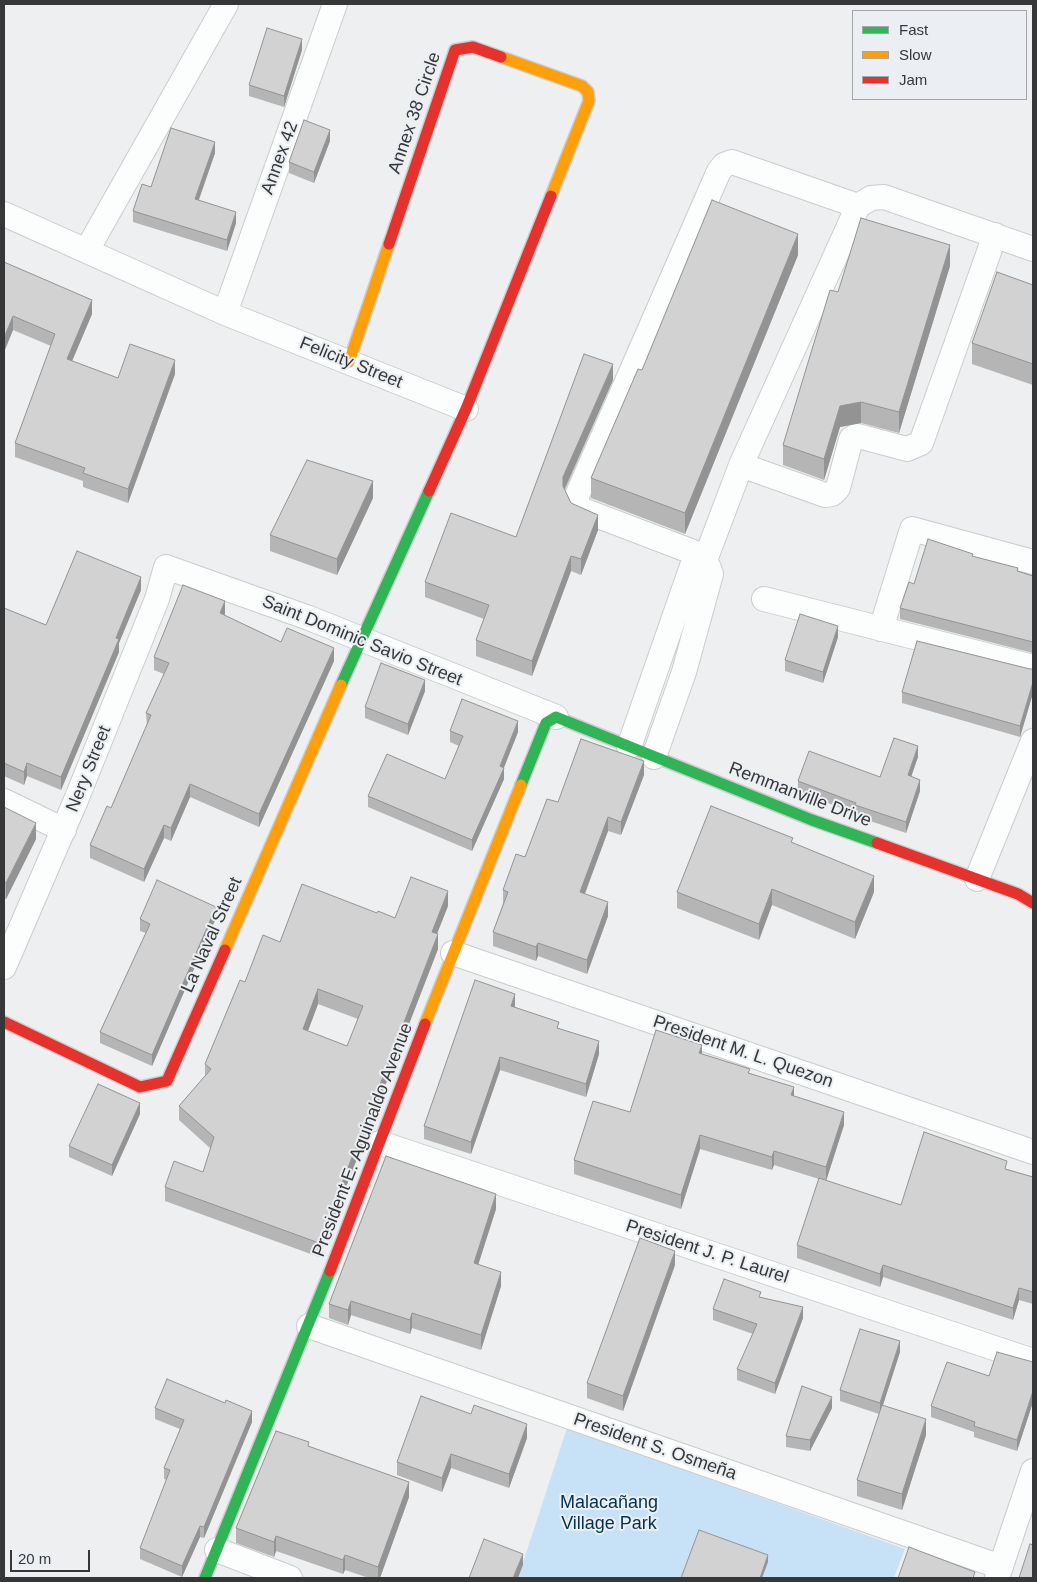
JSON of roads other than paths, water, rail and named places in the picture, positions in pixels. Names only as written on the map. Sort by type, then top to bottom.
[{"type":"street","points":[[87,250],[226,4]]},
{"type":"street","name":"Annex 42","points":[[225,313],[335,4]]},
{"type":"street","name":"Annex 38 Circle","points":[[348,362],[454,50],[473,47],[582,86],[588,92],[589,101],[466,409]]},
{"type":"street","points":[[654,757],[674,701],[711,574],[705,560],[580,509],[576,498],[718,171],[724,165],[732,162],[858,206]]},
{"type":"street","points":[[628,747],[649,693],[692,566],[705,560],[741,465],[858,206],[871,198],[884,197],[1033,249]]},
{"type":"street","name":"Felicity Street","points":[[4,214],[225,313],[466,409]]},
{"type":"street","points":[[741,465],[825,495],[832,494],[838,488],[851,439],[854,437],[858,436],[907,449],[921,443],[995,235]]},
{"type":"street","points":[[361,640],[466,409]]},
{"type":"street","points":[[881,628],[912,529],[1033,562]]},
{"type":"street","name":"Saint Dominic Savio Street","points":[[166,567],[309,618],[556,717]]},
{"type":"street","name":"Nery Street","points":[[4,967],[64,830],[157,599],[166,567]]},
{"type":"street","points":[[764,599],[1033,667]]},
{"type":"street","points":[[668,639],[691,645]]},
{"type":"street","name":"La Naval Street","points":[[4,1022],[140,1087],[167,1081],[361,640]]},
{"type":"street","points":[[649,693],[674,701]]},
{"type":"street","name":"Remmanville Drive","points":[[556,717],[812,820],[1018,894],[1033,903]]},
{"type":"street","name":"President E. Aguinaldo Avenue","points":[[205,1578],[309,1326],[453,953],[546,723],[556,717]]},
{"type":"street","points":[[977,879],[1033,741]]},
{"type":"street","points":[[4,801],[64,830]]},
{"type":"street","name":"President M. L. Quezon","points":[[453,953],[1033,1152]]},
{"type":"street","name":"President J. P. Laurel","points":[[380,1143],[1033,1361]]},
{"type":"street","name":"President S. Osmeña","points":[[309,1326],[999,1573]]},
{"type":"street","points":[[999,1573],[1033,1471]]},
{"type":"street","points":[[217,1550],[290,1578]]},
{"type":"park label","name":"Malacañang Village Park","points":[[609,1514]]}]
